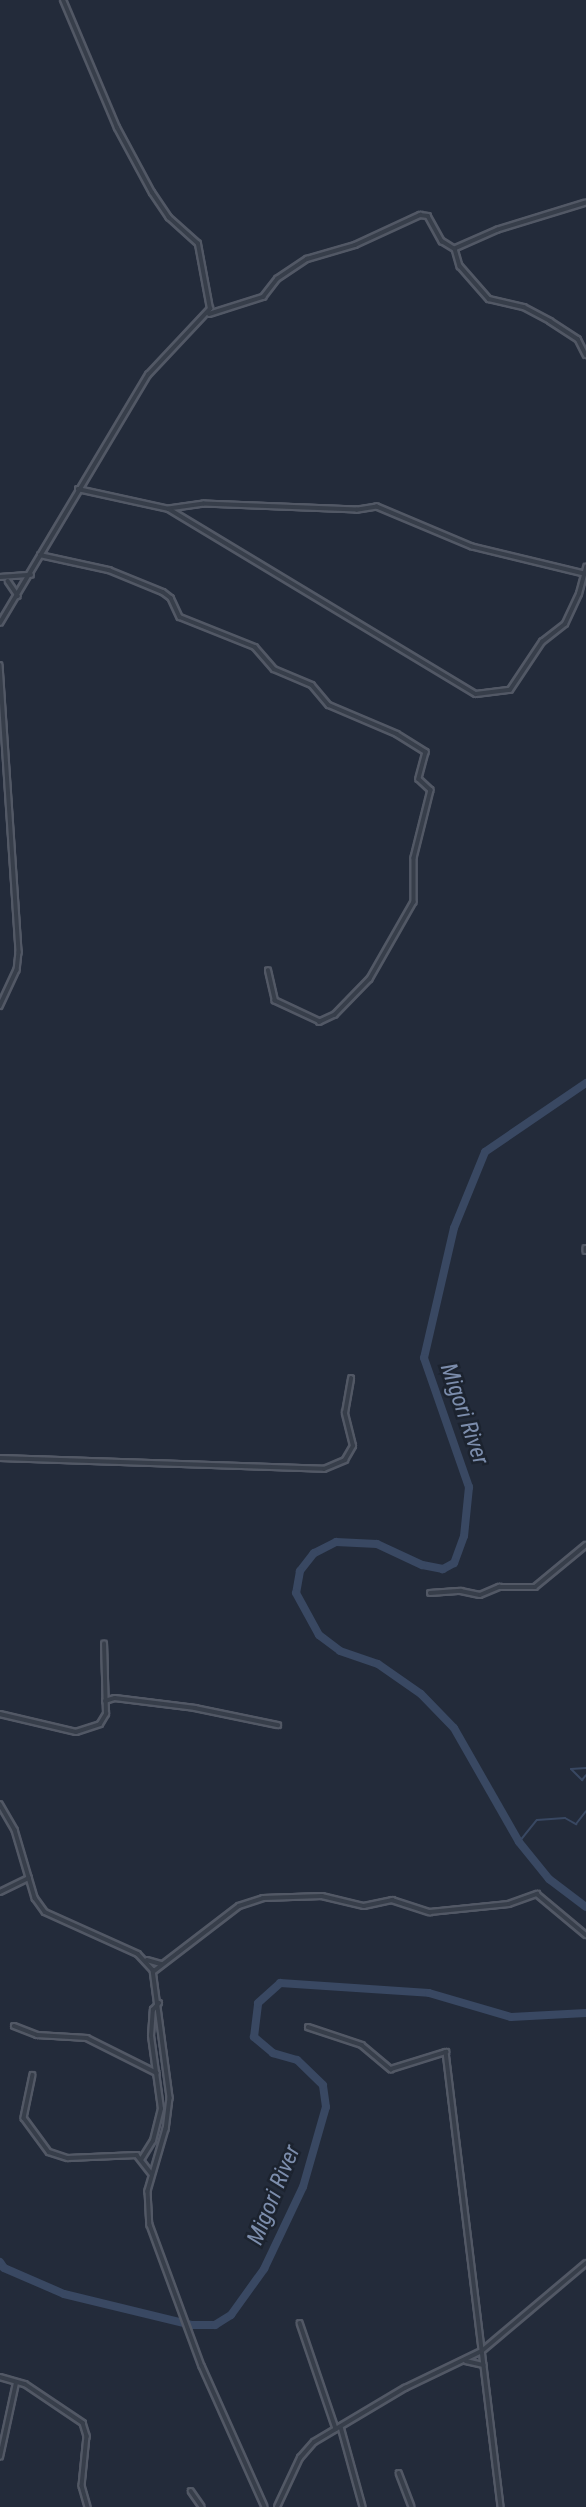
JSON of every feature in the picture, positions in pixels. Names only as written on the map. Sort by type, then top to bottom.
[{"type":"street","points":[[63,0],[145,180],[169,218],[198,244],[209,314]]},
{"type":"street","points":[[455,249],[498,230],[586,203]]},
{"type":"street","points":[[0,623],[148,375],[209,314],[263,297],[277,279],[307,259],[355,245],[419,215],[428,216],[442,241],[455,249],[460,266],[489,299],[524,307],[555,323],[578,340],[586,355]]},
{"type":"street","points":[[78,489],[169,509],[476,694],[510,690],[542,642],[564,626],[586,568]]},
{"type":"street","points":[[169,509],[204,504],[357,510],[380,507],[472,547],[584,574]]},
{"type":"street","points":[[40,555],[109,570],[163,593],[171,598],[180,617],[255,648],[274,669],[312,685],[328,705],[397,734],[427,754],[419,779],[431,790],[414,858],[414,902],[370,979],[335,1015],[320,1022],[275,1001],[268,971]]},
{"type":"street","points":[[7,580],[31,575]]},
{"type":"street","points":[[0,577],[7,580],[18,596]]},
{"type":"street","points":[[0,665],[19,951],[16,970],[0,1006]]},
{"type":"street","points":[[0,1458],[324,1469],[345,1460],[353,1446],[345,1413],[351,1379]]},
{"type":"street","points":[[430,1593],[461,1591],[480,1595],[499,1587],[535,1587],[586,1545]]},
{"type":"street","points":[[0,1714],[82,1732],[105,1720],[104,1644]]},
{"type":"street","points":[[105,1701],[116,1698],[195,1708],[278,1725]]},
{"type":"street","points":[[0,1804],[19,1838],[35,1898],[51,1916],[161,1964]]},
{"type":"street","points":[[0,1892],[29,1878]]},
{"type":"street","points":[[153,1972],[242,1903],[263,1898],[322,1896],[364,1906],[392,1900],[430,1912],[509,1904],[537,1894],[586,1935]]},
{"type":"street","points":[[147,1960],[153,1972],[159,2003],[170,2098],[166,2129],[151,2173],[147,2207],[150,2225],[193,2341],[265,2507]]},
{"type":"street","points":[[141,2160],[160,2117],[152,2020],[159,2003]]},
{"type":"street","points":[[14,2026],[37,2035],[91,2039],[157,2073]]},
{"type":"street","points":[[308,2027],[362,2045],[391,2069],[446,2052],[501,2507]]},
{"type":"street","points":[[33,2075],[23,2118],[49,2151],[68,2158],[106,2153],[137,2155],[151,2173]]},
{"type":"street","points":[[277,2507],[302,2455],[336,2429],[405,2388],[482,2351],[558,2282],[586,2263]]},
{"type":"street","points":[[300,2323],[336,2429]]},
{"type":"street","points":[[466,2361],[484,2365]]},
{"type":"street","points":[[0,2377],[40,2393],[83,2423],[87,2444],[82,2486],[88,2507]]},
{"type":"street","points":[[0,2457],[16,2383]]},
{"type":"street","points":[[341,2427],[363,2507]]},
{"type":"street","points":[[399,2473],[412,2507]]},
{"type":"street","points":[[191,2491],[202,2507]]},
{"type":"waterway","name":"Migori River","points":[[586,1083],[485,1152],[454,1228],[424,1358],[469,1487],[464,1536],[454,1563],[443,1569],[422,1565],[377,1544],[336,1542],[314,1553],[300,1571],[296,1593],[319,1635],[340,1651],[378,1664],[421,1694],[454,1728],[519,1842],[549,1879],[586,1907]]},
{"type":"waterway","points":[[586,1768],[571,1769],[582,1780],[586,1775]]},
{"type":"waterway","points":[[519,1842],[537,1820],[565,1818],[576,1824],[586,1811]]},
{"type":"waterway","name":"Migori River","points":[[0,2262],[4,2268],[64,2294],[192,2325],[215,2325],[231,2315],[264,2269],[303,2187],[326,2107],[323,2085],[297,2060],[273,2053],[254,2037],[258,2003],[280,1983],[429,1993],[511,2017],[586,2013]]}]
